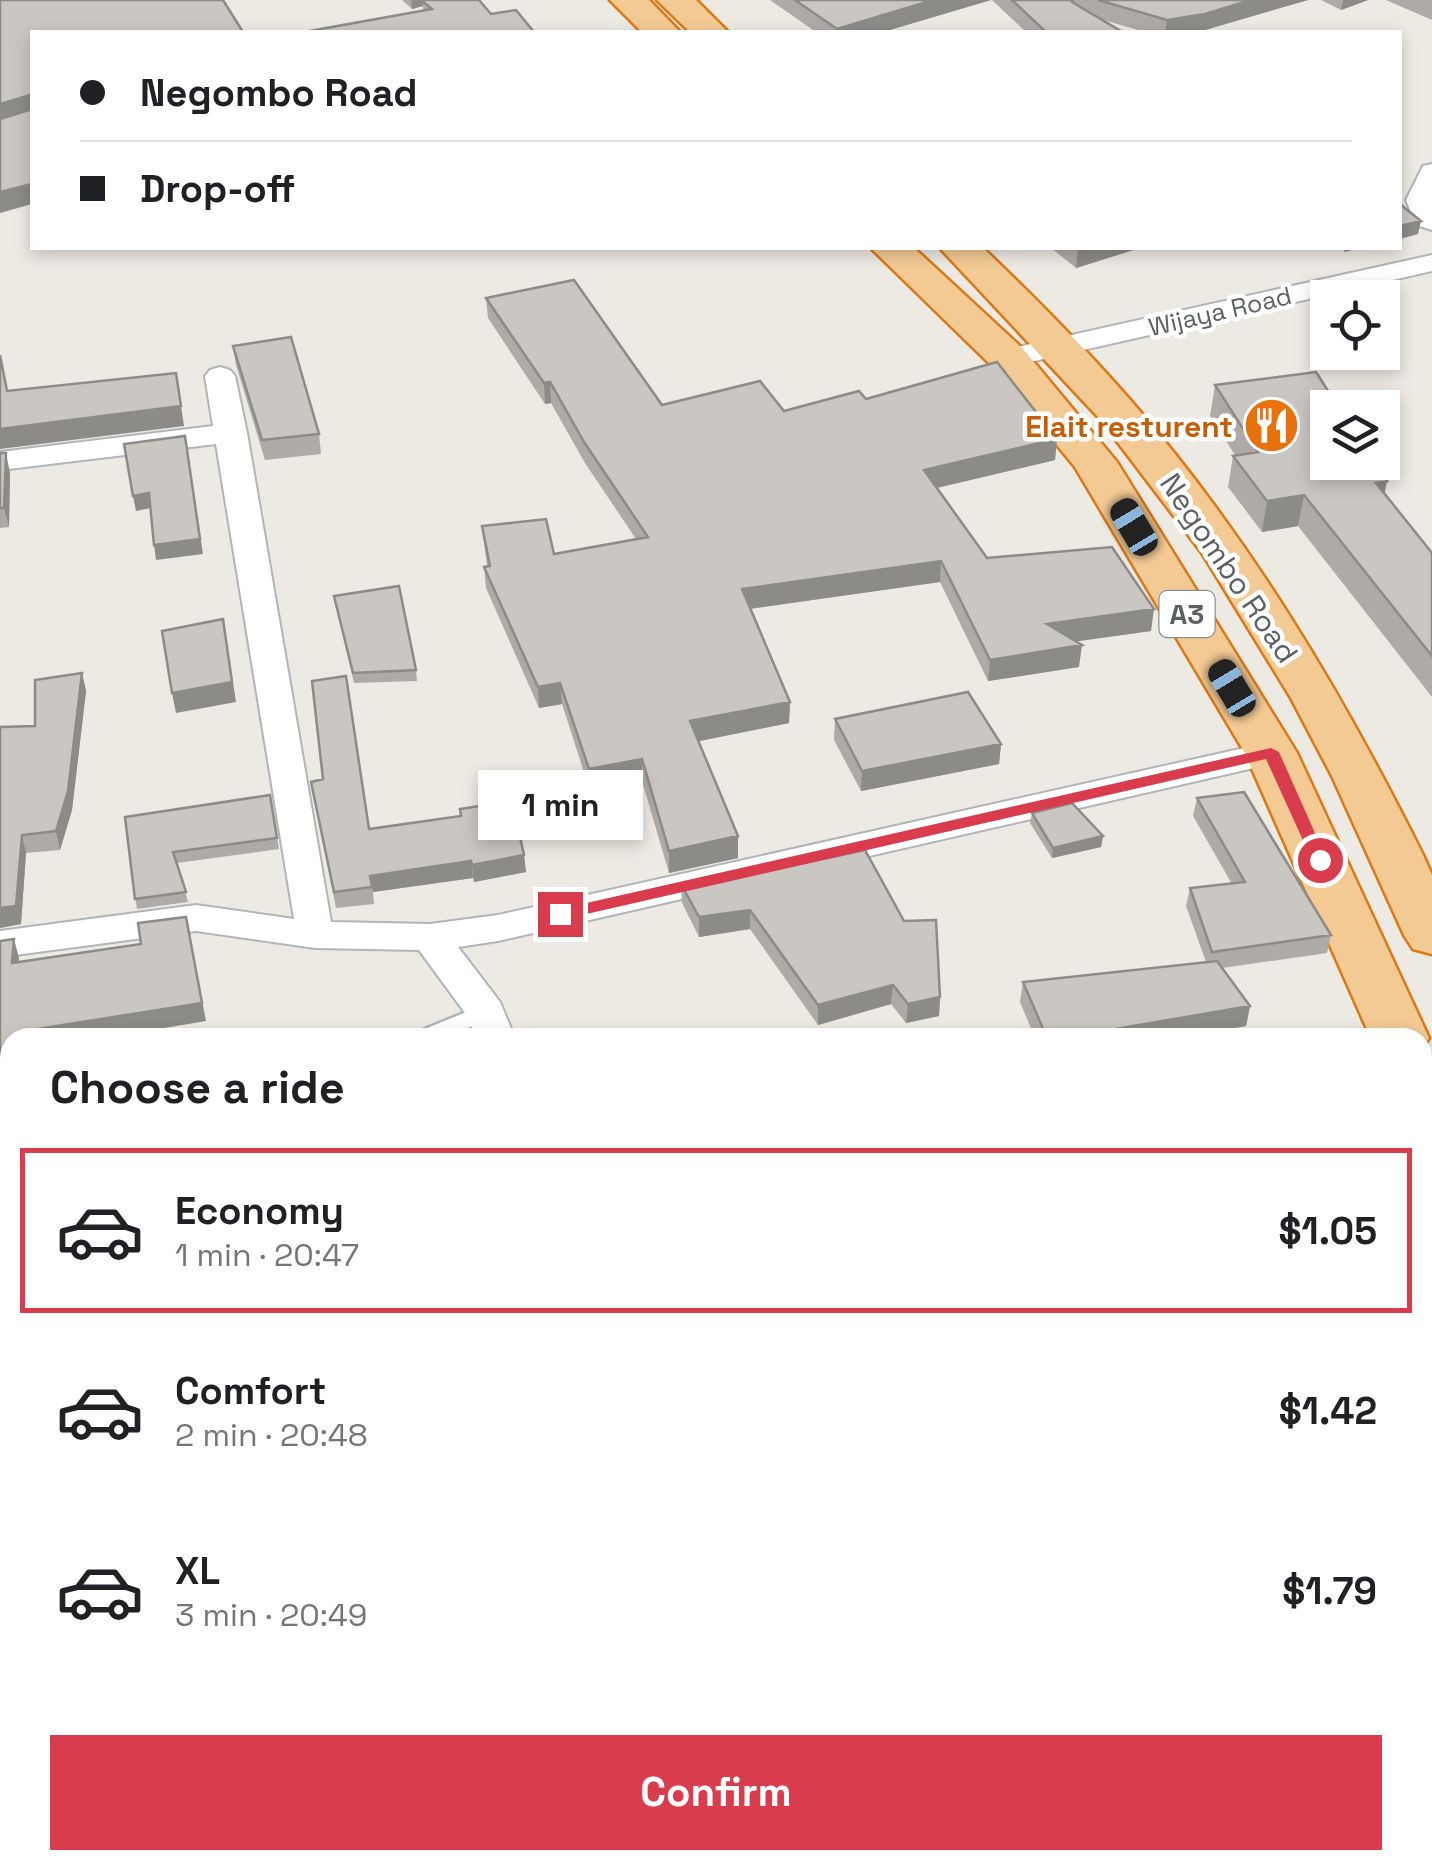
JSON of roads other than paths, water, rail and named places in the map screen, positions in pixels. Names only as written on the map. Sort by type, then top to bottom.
[{"type":"highway","points":[[628,0],[660,30]]},
{"type":"highway","points":[[675,0],[708,30]]},
{"type":"highway","name":"Negombo Road","points":[[893,250],[1008,358],[1094,462],[1271,752],[1395,1028]]},
{"type":"highway","name":"Negombo Road","points":[[962,250],[1059,346],[1162,468],[1274,627],[1340,741],[1432,934]]},
{"type":"street","points":[[1417,204],[1432,172]]},
{"type":"street","name":"Wijaya Road","points":[[1008,358],[1432,263]]},
{"type":"street","points":[[220,376],[315,936]]},
{"type":"street","points":[[0,461],[232,433]]},
{"type":"street","points":[[0,944],[196,918],[315,936],[430,937],[498,928],[1271,752]]},
{"type":"street","points":[[430,937],[491,1025]]},
{"type":"place","name":"Elait resturent","points":[[1272,426]]}]
